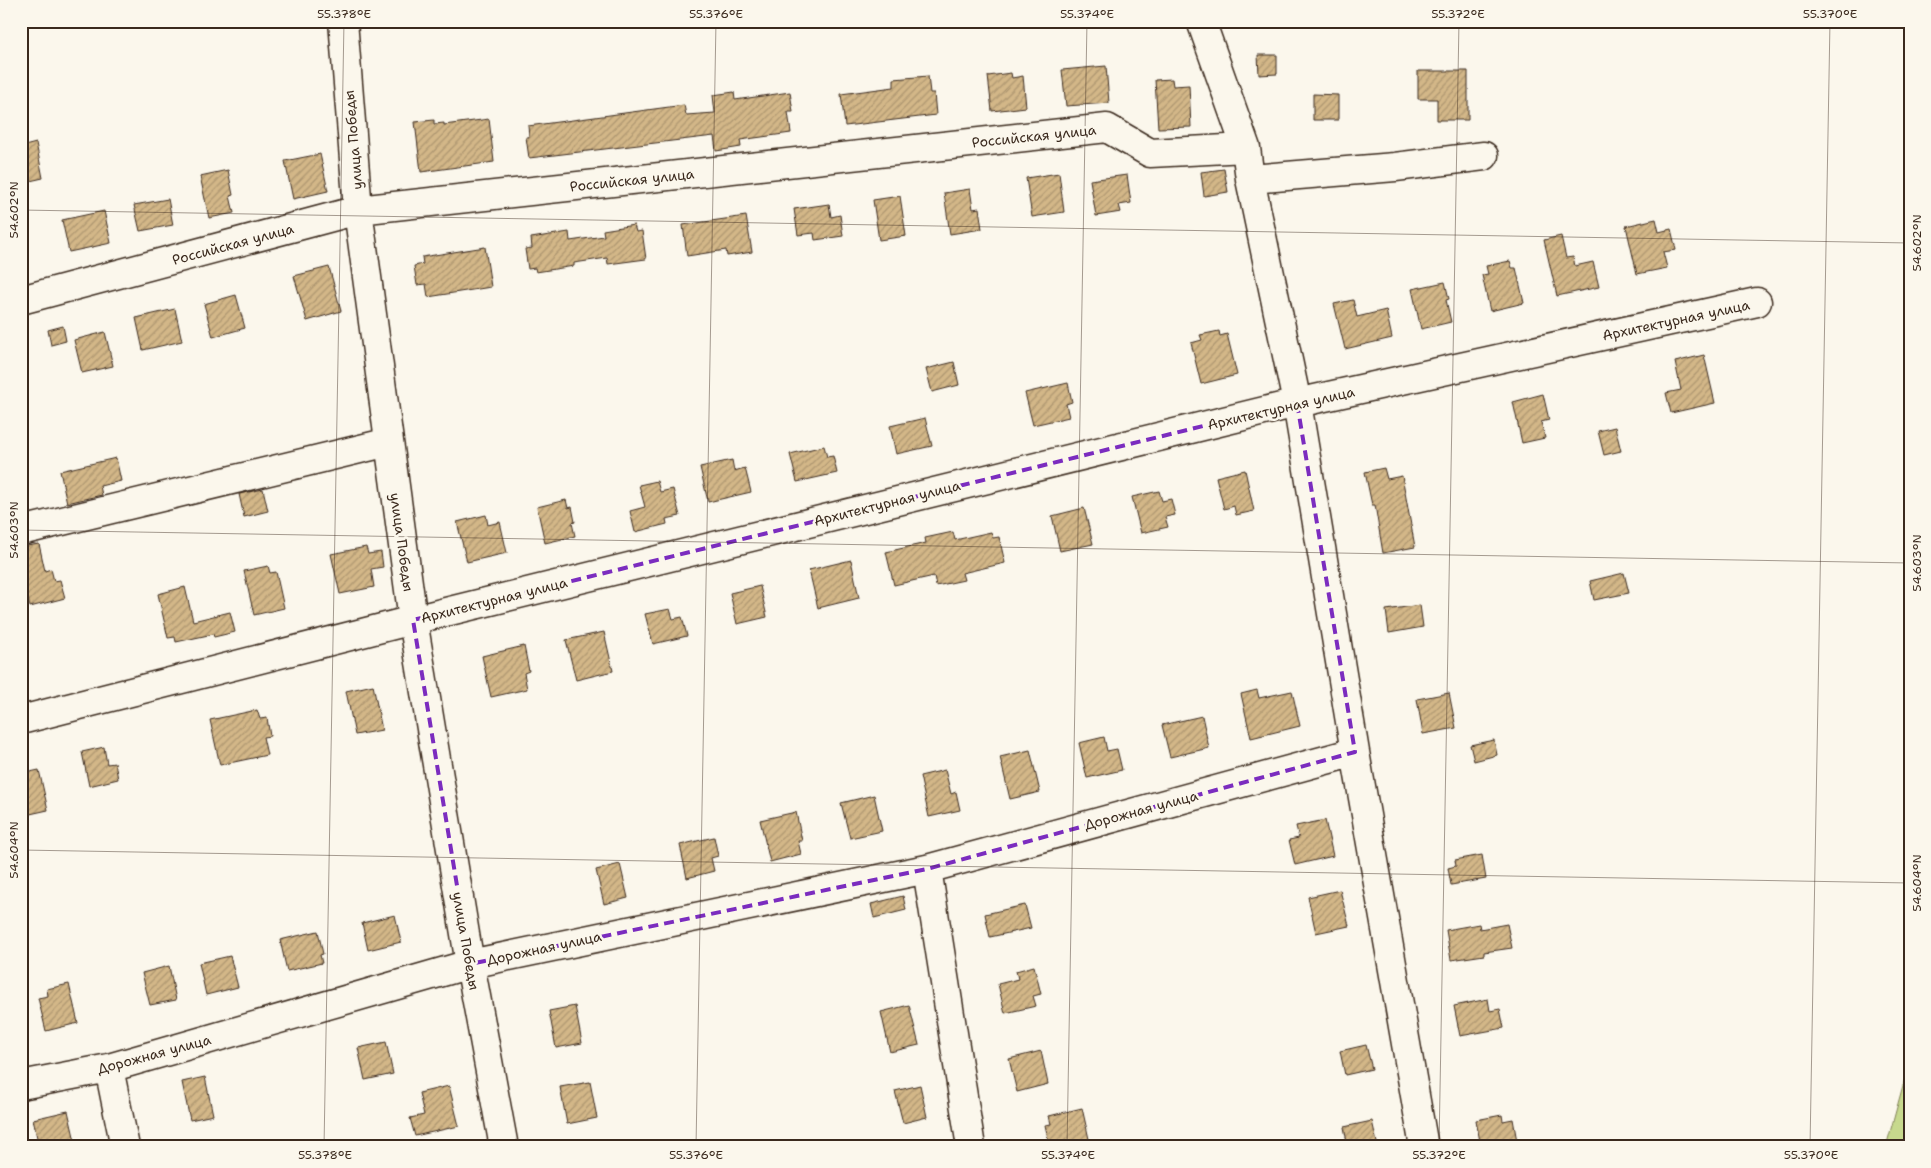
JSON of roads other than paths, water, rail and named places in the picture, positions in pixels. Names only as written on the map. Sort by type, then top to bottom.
[{"type":"street","name":"улица Победы","points":[[343,21],[358,210],[413,620],[470,964],[504,1147]]},
{"type":"street","points":[[1201,21],[1246,148],[1250,179],[1297,403],[1355,752],[1424,1147]]},
{"type":"street","name":"Российская улица","points":[[21,300],[358,210],[1107,128],[1150,153],[1246,148]]},
{"type":"street","points":[[1250,179],[1395,167],[1484,156]]},
{"type":"street","name":"Архитектурная улица","points":[[21,720],[413,620],[1297,403],[1757,302]]},
{"type":"street","points":[[21,531],[389,442]]},
{"type":"street","name":"Дорожная улица","points":[[21,1085],[109,1068],[470,964],[927,869],[1355,752]]},
{"type":"street","points":[[927,869],[971,1147]]},
{"type":"street","points":[[109,1068],[125,1147]]}]
